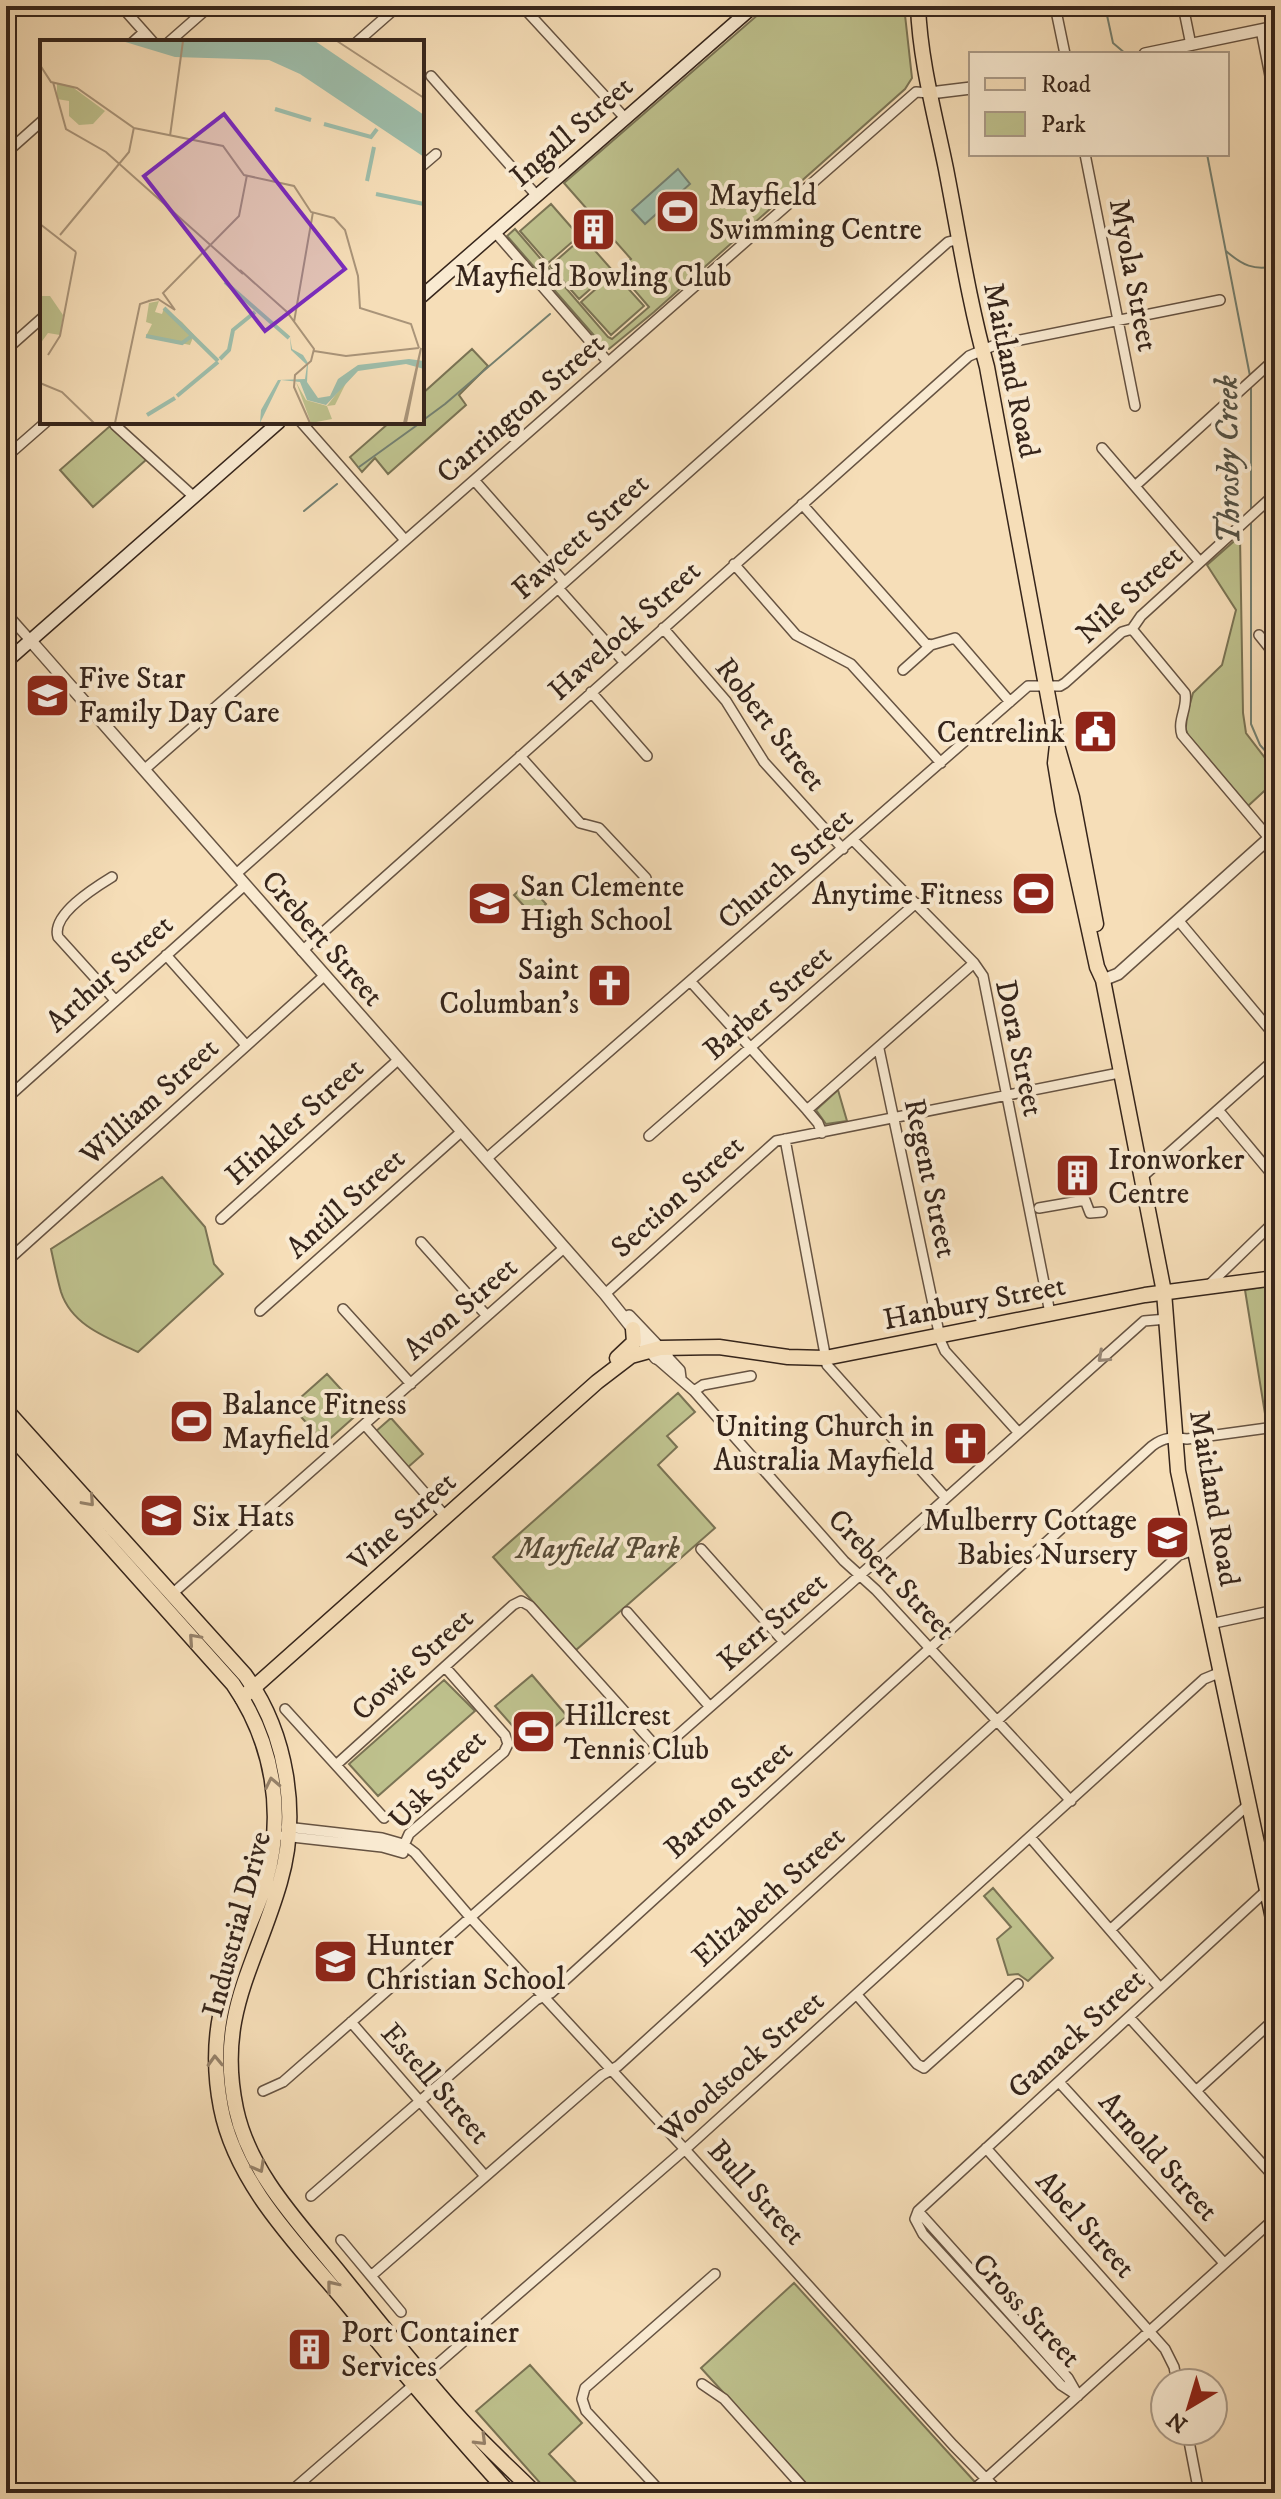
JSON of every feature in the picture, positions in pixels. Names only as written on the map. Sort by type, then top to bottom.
[{"type":"main road","name":"Ingall Street","points":[[424,294],[754,6]]},
{"type":"main road","name":"Maitland Road","points":[[918,6],[930,93],[987,367],[1057,745],[1055,763],[1068,835],[1097,967],[1103,980],[1164,1292],[1178,1471],[1275,1928]]},
{"type":"main road","points":[[6,662],[277,424]]},
{"type":"main road","name":"Hanbury Street","points":[[658,1353],[719,1347],[788,1357],[825,1358],[1164,1292],[1275,1278]]},
{"type":"main road","points":[[597,1382],[610,1364],[634,1342],[633,1329]]},
{"type":"main road","name":"Vine Street","points":[[242,1698],[597,1382],[631,1356],[658,1353]]},
{"type":"main road","name":"Industrial Drive","points":[[6,1410],[254,1688],[272,1723],[283,1760],[283,1832],[219,2009],[215,2063],[221,2112],[238,2159],[257,2192],[418,2380],[509,2493]]},
{"type":"main road","name":"Industrial Drive","points":[[6,1430],[212,1659],[242,1698],[261,1737],[283,1832]]},
{"type":"main road","name":"Industrial Drive","points":[[418,2380],[535,2493]]},
{"type":"street","points":[[121,6],[151,40]]},
{"type":"street","points":[[171,40],[210,6]]},
{"type":"street","points":[[359,40],[398,6]]},
{"type":"street","points":[[522,6],[625,118]]},
{"type":"street","points":[[1055,6],[1065,52]]},
{"type":"street","points":[[1183,6],[1191,45]]},
{"type":"street","points":[[1155,52],[1275,27]]},
{"type":"street","points":[[1261,30],[1275,101]]},
{"type":"street","points":[[135,40],[144,32]]},
{"type":"street","points":[[431,76],[537,196]]},
{"type":"street","points":[[930,93],[969,88]]},
{"type":"street","name":"Carrington Street","points":[[145,769],[916,92],[930,93]]},
{"type":"street","points":[[6,153],[40,123]]},
{"type":"street","points":[[424,164],[436,154]]},
{"type":"street","name":"Myola Street","points":[[1085,156],[1135,406]]},
{"type":"street","points":[[495,232],[608,362]]},
{"type":"street","name":"Fawcett Street","points":[[236,874],[948,242],[960,239]]},
{"type":"street","name":"Havelock Street","points":[[302,951],[969,356],[999,344],[1220,300]]},
{"type":"street","points":[[6,350],[40,320]]},
{"type":"street","points":[[1135,486],[1275,359]]},
{"type":"street","points":[[6,457],[44,424]]},
{"type":"street","points":[[117,424],[193,496]]},
{"type":"street","points":[[303,424],[405,540]]},
{"type":"street","points":[[1102,448],[1200,562]]},
{"type":"street","points":[[474,480],[624,662]]},
{"type":"street","name":"Nile Street","points":[[1046,685],[1063,685],[1122,632],[1132,629],[1141,616],[1271,498]]},
{"type":"street","points":[[802,504],[925,643],[931,645]]},
{"type":"street","points":[[734,564],[796,635],[851,664],[941,763]]},
{"type":"street","name":"Crebert Street","points":[[6,613],[658,1353]]},
{"type":"street","name":"Robert Street","points":[[663,628],[726,701],[764,762],[843,849]]},
{"type":"street","points":[[1103,980],[1118,974],[1273,839],[1182,735],[1180,724],[1186,702],[1185,693],[1132,629]]},
{"type":"street","points":[[1259,635],[1275,655]]},
{"type":"street","points":[[903,670],[931,645],[955,638],[1010,702]]},
{"type":"street","name":"Church Street","points":[[486,1159],[1028,686],[1046,685]]},
{"type":"street","points":[[591,692],[647,756]]},
{"type":"street","points":[[520,756],[580,823],[601,830],[646,878]]},
{"type":"street","name":"Dora Street","points":[[853,840],[974,963],[983,976],[1050,1313]]},
{"type":"street","points":[[112,877],[59,919],[56,927],[58,937],[115,1000]]},
{"type":"street","name":"Arthur Street","points":[[6,1099],[245,885]]},
{"type":"street","name":"Barber Street","points":[[649,1136],[916,903]]},
{"type":"street","points":[[1178,920],[1275,1036]]},
{"type":"street","points":[[166,955],[246,1045]]},
{"type":"street","points":[[807,1110],[974,963]]},
{"type":"street","name":"William Street","points":[[6,1262],[324,976]]},
{"type":"street","points":[[691,982],[807,1110],[822,1133]]},
{"type":"street","name":"Regent Street","points":[[879,1049],[939,1335],[945,1351],[1018,1432]]},
{"type":"street","points":[[1141,1178],[1275,1059]]},
{"type":"street","name":"Hinkler Street","points":[[221,1219],[398,1060]]},
{"type":"street","points":[[946,1498],[829,1368],[785,1139],[1119,1073]]},
{"type":"street","points":[[1219,1111],[1275,1178]]},
{"type":"street","name":"Antill Street","points":[[260,1311],[461,1132]]},
{"type":"street","name":"Section Street","points":[[605,1294],[771,1145],[785,1139]]},
{"type":"street","points":[[1039,1208],[1087,1196],[1090,1213],[1102,1212]]},
{"type":"street","points":[[1206,1288],[1275,1221]]},
{"type":"street","points":[[421,1242],[487,1316]]},
{"type":"street","name":"Avon Street","points":[[172,1594],[564,1248]]},
{"type":"street","name":"Crebert Street","points":[[605,1294],[633,1329],[680,1370],[681,1378],[844,1561],[930,1648],[1071,1801]]},
{"type":"street","points":[[343,1309],[411,1384]]},
{"type":"street","name":"Kerr Street","points":[[263,2091],[283,2082],[1144,1321],[1167,1319]]},
{"type":"street","points":[[694,1391],[703,1385],[751,1376]]},
{"type":"street","points":[[365,1425],[446,1517]]},
{"type":"street","points":[[1174,1437],[1187,1439],[1275,1427]]},
{"type":"street","name":"Barton Street","points":[[311,2196],[536,2000],[551,1993],[1152,1446],[1160,1439],[1174,1437]]},
{"type":"street","points":[[701,1549],[784,1642]]},
{"type":"street","name":"Elizabeth Street","points":[[371,2276],[612,2069],[1179,1555],[1195,1550]]},
{"type":"street","name":"Cowie Street","points":[[336,1765],[521,1601],[530,1606],[660,1751]]},
{"type":"street","points":[[1210,1624],[1275,1610]]},
{"type":"street","points":[[627,1612],[710,1707]]},
{"type":"street","name":"Usk Street","points":[[402,1848],[409,1834],[504,1752],[508,1744],[505,1735],[445,1667]]},
{"type":"street","name":"Woodstock Street","points":[[289,2493],[685,2149],[1204,1679],[1221,1672]]},
{"type":"street","points":[[285,1709],[384,1818]]},
{"type":"street","points":[[1110,1930],[1249,1804]]},
{"type":"street","name":"Bull Street","points":[[283,1832],[382,1838],[402,1848],[427,1867],[933,2424],[1000,2493]]},
{"type":"street","points":[[1030,1837],[1160,1988]]},
{"type":"street","name":"Gamack Street","points":[[918,2211],[1267,1890]]},
{"type":"street","points":[[857,1995],[917,2064],[924,2068],[1018,1984]]},
{"type":"street","points":[[1129,2017],[1275,2178]]},
{"type":"street","points":[[1197,2090],[1275,2019]]},
{"type":"street","name":"Estell Street","points":[[351,2022],[485,2176]]},
{"type":"street","name":"Arnold Street","points":[[1059,2082],[1224,2263]]},
{"type":"street","name":"Abel Street","points":[[986,2148],[1149,2331],[1171,2358],[1173,2367]]},
{"type":"street","name":"Cross Street","points":[[918,2211],[1068,2378],[1078,2396]]},
{"type":"street","points":[[970,2493],[1275,2218]]},
{"type":"street","points":[[341,2240],[401,2312]]},
{"type":"street","points":[[662,2493],[586,2411],[582,2399],[585,2388],[715,2274]]},
{"type":"street","points":[[702,2384],[724,2399],[808,2493]]},
{"type":"street","points":[[1190,2447],[1199,2493]]},
{"type":"green space","points":[[768,6],[904,6],[912,78],[905,89],[654,312],[609,349],[605,348],[507,236],[515,229],[612,339],[649,307],[618,271],[631,259],[564,183]]},
{"type":"green space","points":[[551,204],[579,236],[548,263],[520,231]]},
{"type":"green space","points":[[583,237],[612,270],[579,299],[550,266]]},
{"type":"green space","points":[[614,273],[644,306],[611,335],[581,302]]},
{"type":"green space","points":[[472,349],[488,366],[459,395],[466,405],[388,474],[375,458],[362,472],[350,457],[388,424],[424,424],[424,392]]},
{"type":"green space","points":[[110,426],[147,459],[93,507],[60,470]]},
{"type":"green space","points":[[1240,536],[1243,713],[1246,733],[1275,771],[1275,781],[1248,806],[1188,735],[1184,725],[1193,693],[1222,665],[1236,610],[1207,565]]},
{"type":"green space","points":[[527,883],[546,904],[533,916],[514,895]]},
{"type":"green space","points":[[838,1090],[847,1121],[826,1124],[816,1110]]},
{"type":"green space","points":[[162,1177],[205,1227],[214,1264],[223,1274],[138,1352],[92,1330],[73,1314],[61,1292],[51,1249]]},
{"type":"green space","points":[[1275,1285],[1275,1419],[1266,1420],[1245,1290]]},
{"type":"green space","points":[[327,1374],[361,1411],[325,1443],[291,1406]]},
{"type":"green space","name":"Mayfield Park","points":[[678,1393],[695,1412],[667,1436],[677,1447],[658,1465],[715,1528],[576,1650],[493,1557]]},
{"type":"green space","points":[[391,1418],[423,1454],[407,1468],[375,1432]]},
{"type":"green space","name":"Hillcrest Tennis Club","points":[[532,1675],[567,1716],[531,1747],[495,1706]]},
{"type":"green space","points":[[444,1680],[475,1711],[378,1796],[349,1764]]},
{"type":"green space","points":[[993,1888],[1053,1958],[1028,1981],[1018,1974],[1008,1975],[997,1939],[1011,1927],[984,1896]]},
{"type":"green space","points":[[794,2283],[975,2482],[963,2493],[815,2493],[701,2368]]},
{"type":"green space","points":[[530,2365],[582,2423],[549,2454],[586,2493],[549,2493],[476,2411]]},
{"type":"shaded area","points":[[678,169],[690,184],[645,224],[632,210]]},
{"type":"waterway","name":"Throsby Creek","points":[[1105,6],[1113,43],[1124,52]]},
{"type":"waterway","name":"Throsby Creek","points":[[1207,156],[1250,376]]},
{"type":"waterway","points":[[1226,251],[1249,266],[1275,266]]},
{"type":"waterway","points":[[424,420],[550,314]]},
{"type":"waterway","name":"Throsby Creek","points":[[1251,387],[1251,508]]},
{"type":"waterway","points":[[359,467],[419,424]]},
{"type":"waterway","points":[[304,511],[337,484]]},
{"type":"waterway","name":"Throsby Creek","points":[[1251,523],[1251,724],[1260,745],[1275,762]]},
{"type":"place","name":"Mayfield Swimming Centre","points":[[678,212]]},
{"type":"place","name":"Mayfield Bowling Club","points":[[593,230]]},
{"type":"place","name":"Five Star Family Day Care","points":[[47,695]]},
{"type":"place","name":"Centrelink","points":[[1096,732]]},
{"type":"place","name":"Anytime Fitness","points":[[1034,894]]},
{"type":"place","name":"San Clemente High School","points":[[489,903]]},
{"type":"place","name":"Saint Columban’s","points":[[610,986]]},
{"type":"place","name":"Ironworker Centre","points":[[1077,1176]]},
{"type":"place","name":"Balance Fitness Mayfield","points":[[191,1421]]},
{"type":"place","name":"Uniting Church in Australia Mayfield","points":[[965,1443]]},
{"type":"place","name":"Six Hats","points":[[161,1516]]},
{"type":"place","name":"Mulberry Cottage Babies Nursery","points":[[1168,1537]]},
{"type":"place","name":"Hillcrest Tennis Club","points":[[533,1732]]},
{"type":"place","name":"Hunter Christian School","points":[[335,1962]]},
{"type":"place","name":"Port Container Services","points":[[310,2349]]}]
